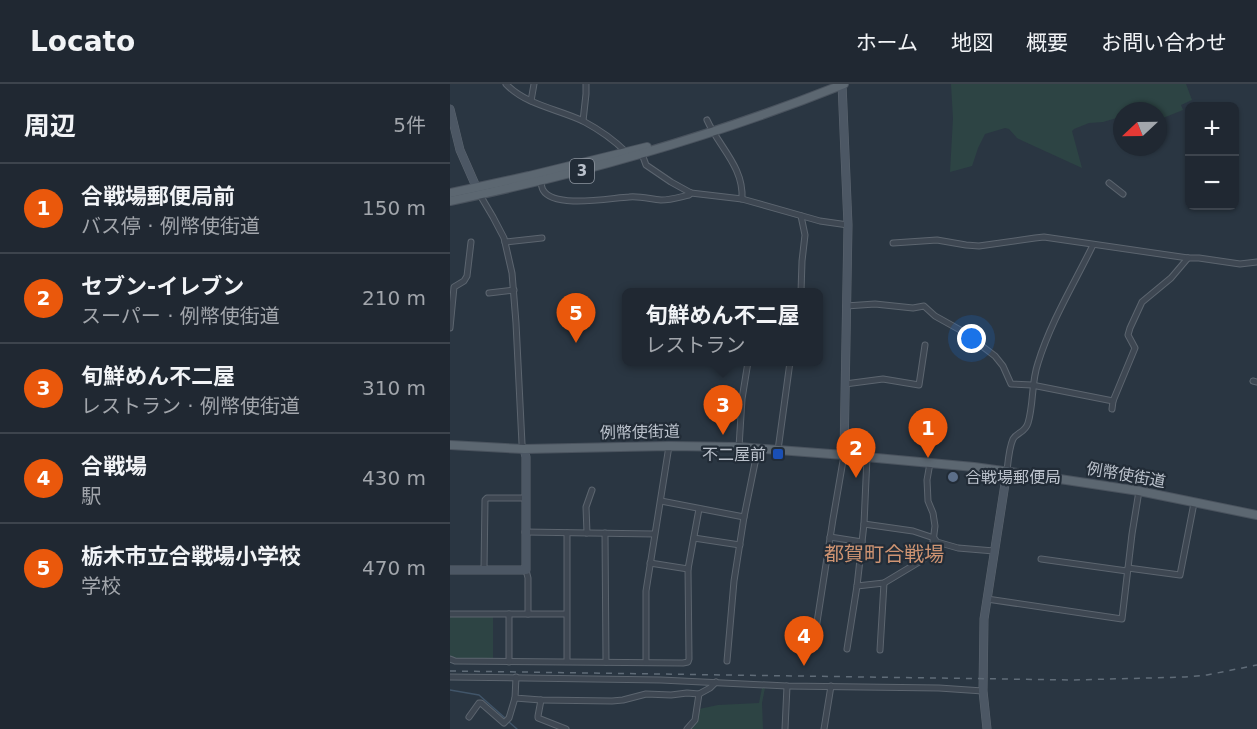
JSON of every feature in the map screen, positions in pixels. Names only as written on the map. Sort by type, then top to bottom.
[{"type":"main road","name":"3","points":[[450,201],[478,191],[628,155],[642,154],[712,132],[843,84]]},
{"type":"main road","name":"3","points":[[450,193],[540,181],[712,132]]},
{"type":"main road","name":"例幣使街道","points":[[451,447],[524,449],[739,447],[844,455],[1007,471],[1139,491],[1257,515]]},
{"type":"street","points":[[506,84],[511,90],[531,101],[583,121],[628,155]]},
{"type":"street","points":[[531,101],[534,84]]},
{"type":"street","points":[[583,121],[586,84]]},
{"type":"street","points":[[813,648],[844,455],[848,225],[843,84]]},
{"type":"street","points":[[450,109],[460,150],[478,191],[499,227],[512,273],[522,444],[525,458],[528,614]]},
{"type":"street","points":[[707,120],[712,132],[734,163],[742,193],[741,199]]},
{"type":"street","points":[[642,154],[646,165],[691,193],[741,199],[820,221],[848,225]]},
{"type":"street","points":[[540,181],[546,193],[558,199],[573,201],[631,197],[668,200],[691,193]]},
{"type":"street","points":[[1109,183],[1123,194]]},
{"type":"street","points":[[801,216],[805,235],[801,288]]},
{"type":"street","points":[[893,243],[937,240],[966,246],[979,246],[1044,237],[1188,258],[1240,264],[1257,262]]},
{"type":"street","points":[[505,242],[542,238]]},
{"type":"street","points":[[450,328],[454,288],[467,276],[471,242]]},
{"type":"street","points":[[987,729],[983,691],[983,636],[1012,441],[1025,430],[1028,423],[1037,364],[1054,320],[1093,245]]},
{"type":"street","points":[[1112,408],[1135,348],[1128,335],[1141,305],[1171,278],[1188,258]]},
{"type":"street","points":[[489,293],[513,290]]},
{"type":"street","points":[[846,306],[867,304],[913,308],[924,306],[935,316],[962,331],[995,356],[1003,366],[1011,384],[1113,401]]},
{"type":"street","points":[[846,384],[878,379],[919,385],[925,345]]},
{"type":"street","points":[[739,447],[742,399],[747,366]]},
{"type":"street","points":[[778,450],[789,366]]},
{"type":"street","points":[[646,662],[646,591],[669,446]]},
{"type":"street","points":[[727,661],[734,581],[758,448]]},
{"type":"street","points":[[847,649],[864,524],[867,457]]},
{"type":"street","points":[[857,586],[884,582],[924,560],[932,549],[935,525],[928,501],[927,480],[930,463]]},
{"type":"street","points":[[587,533],[586,507],[592,490]]},
{"type":"street","points":[[987,598],[1122,619],[1139,491]]},
{"type":"street","points":[[484,570],[484,500],[487,498],[525,498]]},
{"type":"street","points":[[661,501],[744,517]]},
{"type":"street","points":[[1041,559],[1180,575],[1194,502]]},
{"type":"street","points":[[450,659],[509,662],[683,663],[688,661],[688,569],[699,509]]},
{"type":"street","points":[[864,524],[913,531],[934,538],[937,542],[958,548],[994,551]]},
{"type":"street","points":[[525,532],[654,534]]},
{"type":"street","points":[[567,533],[567,661]]},
{"type":"street","points":[[605,533],[606,662]]},
{"type":"street","points":[[830,537],[862,542]]},
{"type":"street","points":[[694,538],[740,545]]},
{"type":"street","points":[[650,563],[688,569]]},
{"type":"street","points":[[450,570],[526,570]]},
{"type":"street","points":[[880,650],[884,582]]},
{"type":"street","points":[[450,614],[566,614]]},
{"type":"street","points":[[509,614],[509,662]]},
{"type":"street","points":[[450,677],[716,682],[983,691]]},
{"type":"street","points":[[469,717],[479,703],[482,703],[504,723],[510,715],[515,698],[516,677]]},
{"type":"street","points":[[515,698],[612,701],[646,694],[699,694],[716,682]]},
{"type":"street","points":[[785,729],[788,686]]},
{"type":"street","points":[[824,729],[831,686]]},
{"type":"street","points":[[687,729],[695,720],[699,694]]},
{"type":"street","points":[[541,700],[538,718],[565,729]]},
{"type":"green space","points":[[951,84],[1186,84],[1192,100],[1181,105],[1183,110],[1167,116],[1167,102],[1113,102],[1113,119],[1089,123],[1072,131],[1082,168],[1017,138],[1005,128],[985,134],[972,166],[950,172],[953,118]]},
{"type":"green space","points":[[450,616],[493,616],[493,658],[450,656]]},
{"type":"green space","points":[[762,688],[765,688],[762,703],[763,729],[689,729],[698,717],[699,709],[718,705],[759,703]]},
{"type":"waterway","points":[[450,690],[479,695],[505,718]]},
{"type":"waterway","points":[[509,722],[517,729]]},
{"type":"railway","points":[[450,671],[1074,680],[1185,677],[1257,665]]},
{"type":"place","name":"栃木市立合戦場小学校","points":[[576,343]]},
{"type":"place","name":"旬鮮めん不二屋","points":[[723,435]]},
{"type":"place","name":"不二屋前","points":[[778,454]]},
{"type":"place","name":"合戦場郵便局前","points":[[928,458]]},
{"type":"place","name":"合戦場郵便局","points":[[953,477]]},
{"type":"place","name":"セブン-イレブン","points":[[856,478]]},
{"type":"place","name":"合戦場","points":[[804,666]]},
{"type":"district","name":"都賀町合戦場","points":[[884,554]]}]
